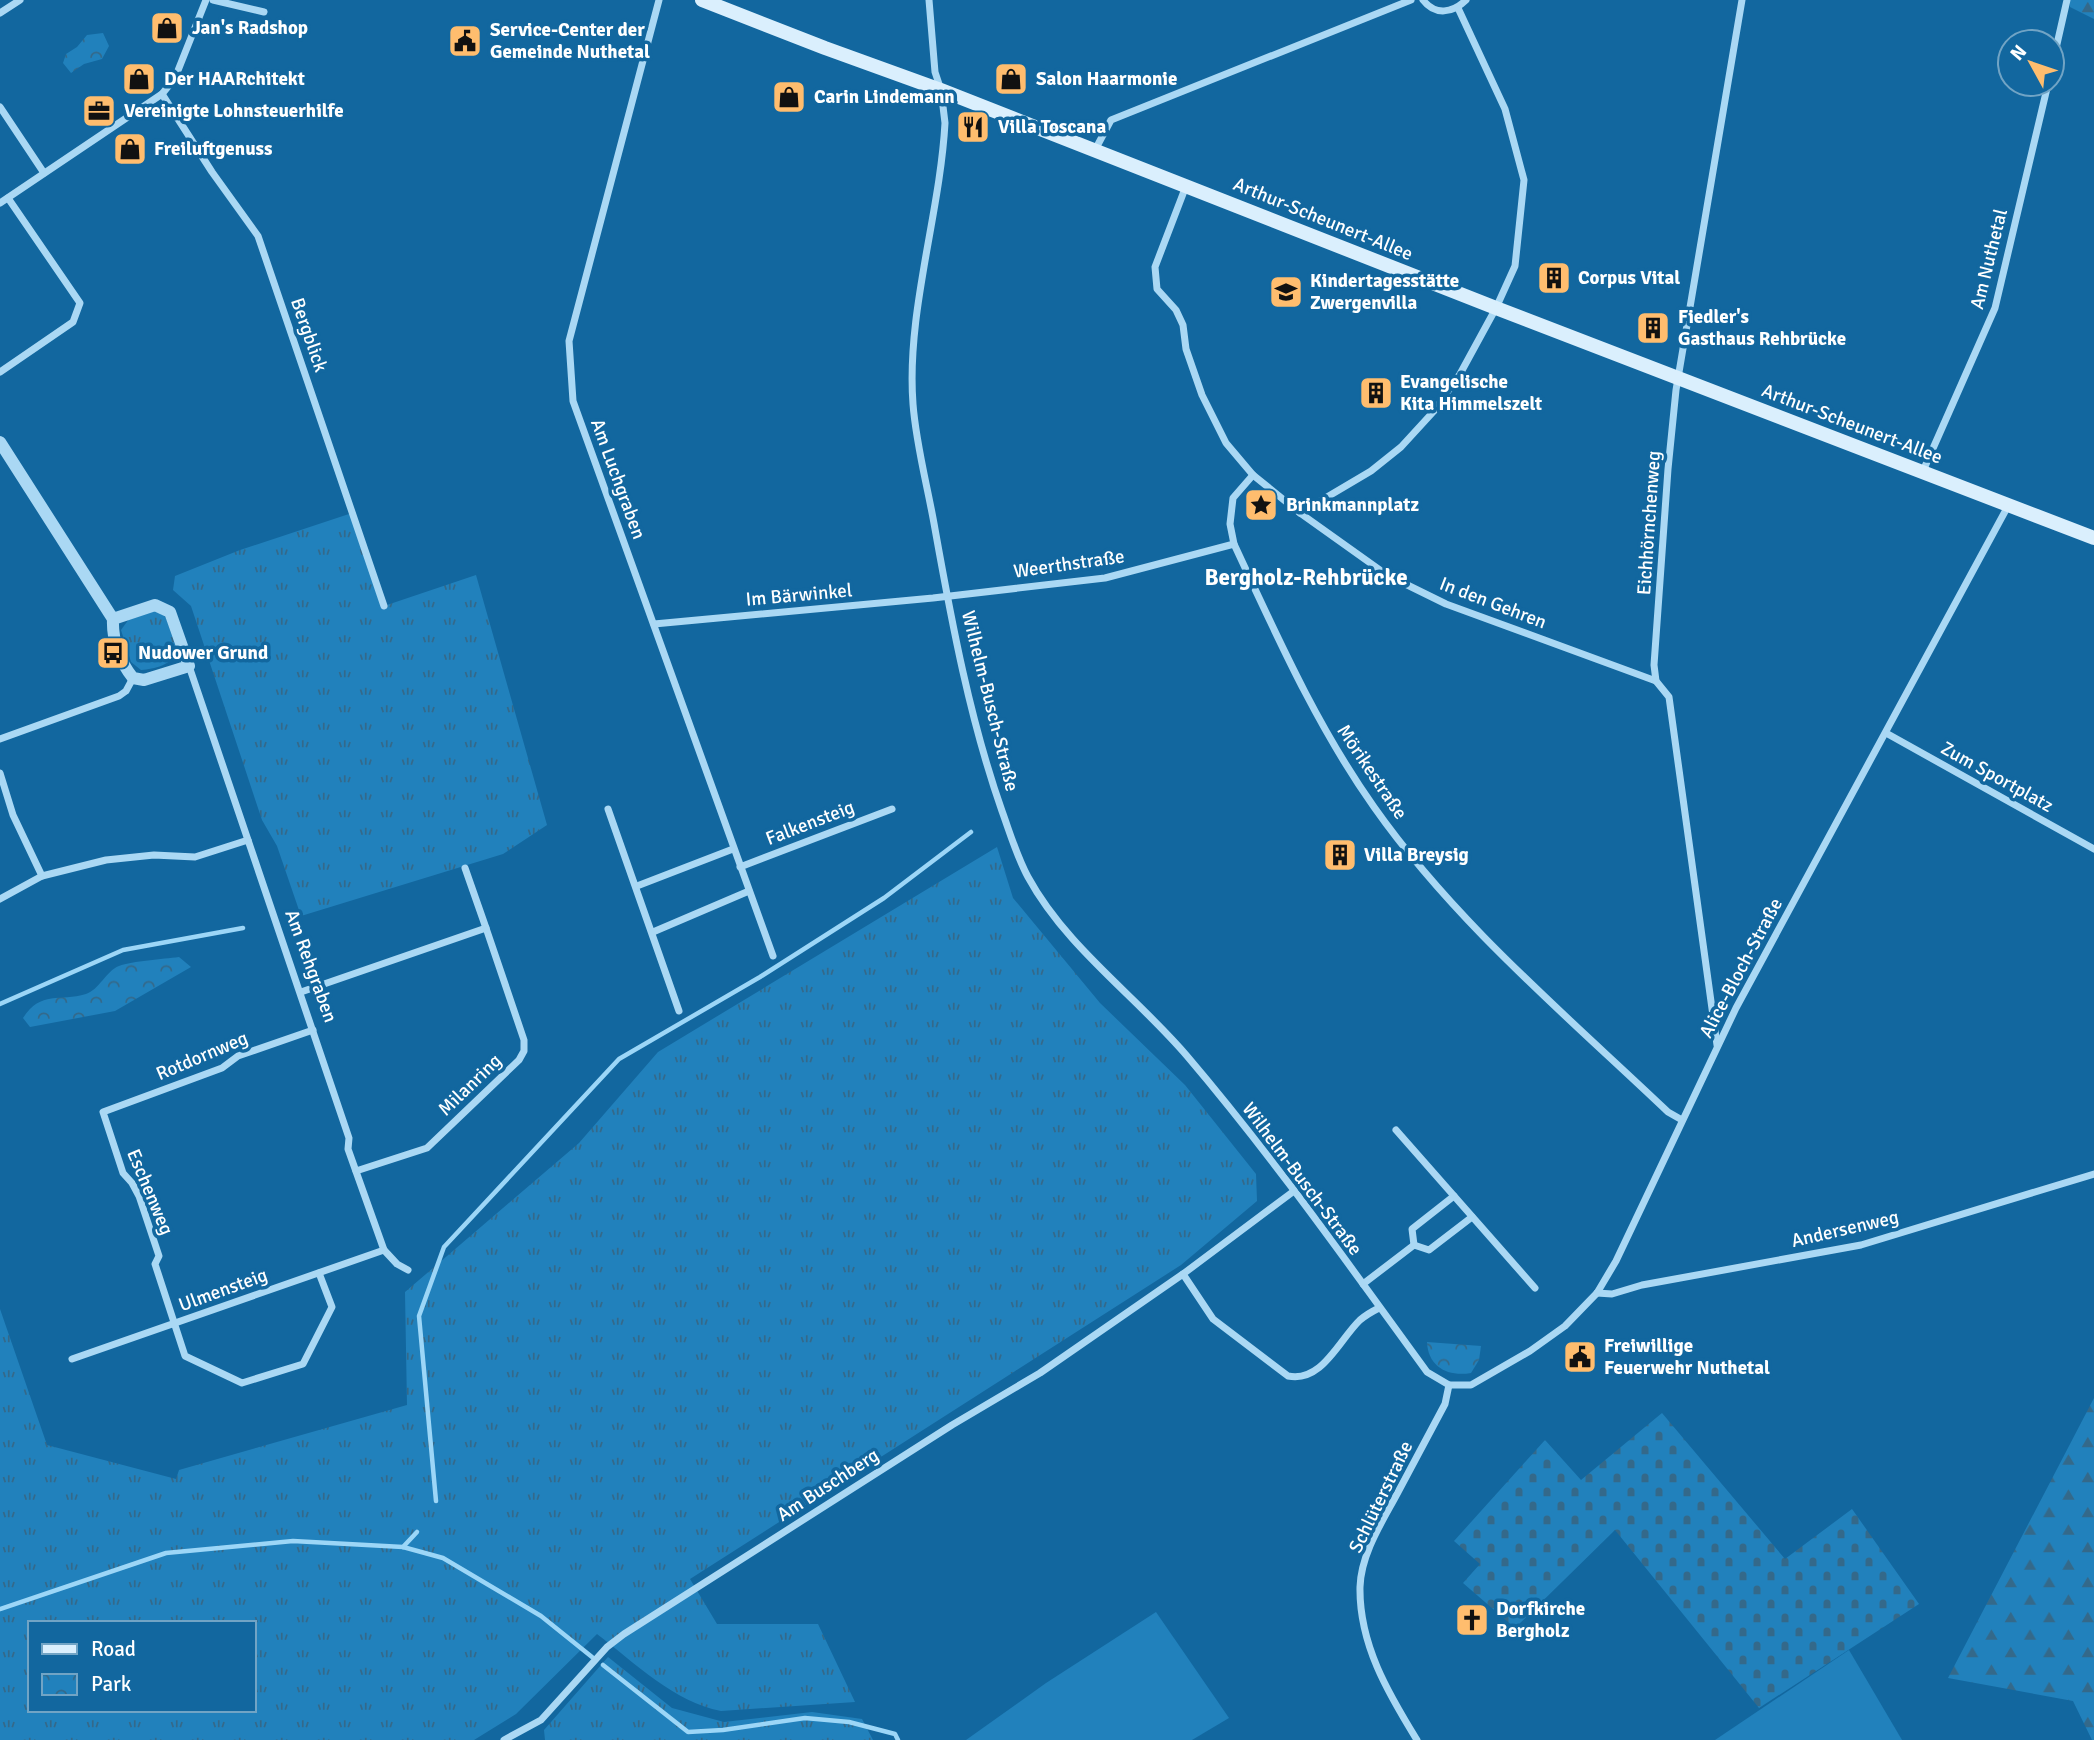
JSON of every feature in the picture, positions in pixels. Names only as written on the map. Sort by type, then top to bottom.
[{"type":"main road","name":"Arthur-Scheunert-Allee","points":[[702,0],[941,90],[1496,308],[2094,538]]},
{"type":"street","points":[[0,13],[20,0]]},
{"type":"street","points":[[0,203],[162,94],[175,78],[206,0]]},
{"type":"street","points":[[214,0],[264,12]]},
{"type":"street","name":"Am Luchgraben","points":[[659,0],[569,341],[573,401],[773,956]]},
{"type":"street","name":"Wilhelm-Busch-Straße","points":[[929,0],[935,72],[946,112],[913,350],[913,405],[947,596],[988,772],[1026,874],[1044,904],[1070,934],[1186,1054],[1294,1191],[1427,1372],[1449,1385]]},
{"type":"street","points":[[1095,151],[1111,120],[1412,0]]},
{"type":"street","points":[[1423,0],[1436,11],[1447,12],[1458,8],[1466,0]]},
{"type":"street","name":"Eichhörnchenweg","points":[[1717,1047],[1669,697],[1656,681],[1654,664],[1668,469],[1679,377],[1742,0]]},
{"type":"street","points":[[2061,28],[2067,0]]},
{"type":"street","points":[[1300,513],[1371,471],[1401,447],[1434,411],[1460,374],[1496,308],[1515,266],[1524,180],[1505,109],[1458,8]]},
{"type":"street","name":"Bergblick","points":[[162,94],[212,172],[258,236],[384,606]]},
{"type":"street","name":"Am Nuthetal","points":[[1922,472],[1995,308],[2045,98]]},
{"type":"street","points":[[0,107],[44,173]]},
{"type":"street","name":"In den Gehren","points":[[1186,186],[1155,267],[1157,289],[1176,310],[1183,325],[1186,349],[1208,407],[1226,443],[1252,475],[1387,575],[1446,604],[1656,681]]},
{"type":"street","points":[[0,372],[73,322],[80,303],[8,198]]},
{"type":"street","points":[[0,442],[113,619],[113,632],[123,666],[133,678],[144,680],[189,666]]},
{"type":"street","name":"Mörikestraße","points":[[1252,475],[1233,498],[1230,524],[1234,544],[1299,682],[1330,740],[1374,808],[1442,893],[1483,935],[1668,1112],[1682,1120]]},
{"type":"street","name":"Alice-Bloch-Straße","points":[[1449,1385],[1471,1385],[1530,1351],[1565,1326],[1597,1293],[1616,1261],[1736,1007],[2008,505]]},
{"type":"street","name":"Weerthstraße","points":[[947,596],[1105,578],[1234,544]]},
{"type":"street","name":"Im Bärwinkel","points":[[654,624],[947,596]]},
{"type":"street","name":"Am Rehgraben","points":[[113,619],[155,605],[170,612],[273,919],[301,992],[349,1138],[348,1149],[384,1250]]},
{"type":"street","points":[[0,739],[119,696],[126,691],[133,678]]},
{"type":"street","name":"Zum Sportplatz","points":[[1886,733],[2094,849]]},
{"type":"street","points":[[0,773],[13,815],[42,876]]},
{"type":"street","points":[[608,809],[679,1011]]},
{"type":"street","name":"Falkensteig","points":[[740,867],[891,809]]},
{"type":"street","points":[[0,899],[42,876],[109,859],[154,855],[195,857],[248,840]]},
{"type":"street","points":[[637,886],[733,849]]},
{"type":"street","name":"Milanring","points":[[356,1171],[427,1148],[519,1060],[524,1051],[524,1040],[465,868]]},
{"type":"street","points":[[653,932],[748,891]]},
{"type":"street","points":[[301,992],[486,928]]},
{"type":"street","name":"Rotdornweg","points":[[103,1112],[222,1068],[238,1056],[313,1030]]},
{"type":"street","name":"Eschenweg","points":[[103,1112],[123,1173],[139,1196],[159,1255],[155,1264],[185,1356],[242,1383],[303,1364],[332,1307],[319,1273]]},
{"type":"street","points":[[1396,1130],[1535,1288]]},
{"type":"street","name":"Andersenweg","points":[[1597,1293],[1612,1294],[1642,1285],[1861,1245],[2094,1174]]},
{"type":"street","name":"Am Buschberg","points":[[504,1740],[541,1720],[607,1647],[624,1634],[952,1424],[1040,1373],[1183,1274],[1294,1191]]},
{"type":"street","name":"Wilhelm-Busch-Straße","points":[[1414,1245],[1412,1229],[1454,1196]]},
{"type":"street","name":"Wilhelm-Busch-Straße","points":[[1414,1245],[1429,1250],[1472,1217]]},
{"type":"street","name":"Wilhelm-Busch-Straße","points":[[1363,1284],[1414,1245]]},
{"type":"street","points":[[384,1250],[397,1264],[408,1270]]},
{"type":"street","name":"Ulmensteig","points":[[72,1359],[384,1250]]},
{"type":"street","points":[[1183,1274],[1213,1319],[1288,1376],[1298,1378],[1316,1370],[1361,1319],[1379,1308]]},
{"type":"street","name":"Schlüterstraße","points":[[1417,1740],[1373,1660],[1363,1624],[1360,1585],[1369,1548],[1445,1404],[1449,1385]]},
{"type":"green space","points":[[2070,0],[2094,0],[2094,19],[2070,7]]},
{"type":"green space","points":[[103,33],[109,46],[102,59],[84,64],[71,73],[63,63],[66,54],[77,47],[87,35]]},
{"type":"green space","points":[[352,513],[384,606],[476,575],[547,825],[503,854],[301,916],[277,846],[262,820],[191,606],[173,590],[175,576],[240,550]]},
{"type":"green space","points":[[154,611],[166,618],[177,651],[167,663],[141,670],[131,662],[121,630],[129,619]]},
{"type":"green space","points":[[997,847],[1013,898],[1100,1003],[1185,1085],[1256,1174],[1257,1201],[1181,1265],[690,1579],[717,1624],[818,1624],[855,1702],[721,1711],[687,1699],[671,1690],[597,1634],[516,1714],[474,1740],[0,1740],[0,1309],[47,1445],[176,1479],[179,1470],[407,1405],[405,1292],[579,1143],[658,1052]]},
{"type":"green space","points":[[179,957],[191,967],[115,1011],[30,1027],[23,1018],[30,1009],[44,1000],[91,992],[119,966]]},
{"type":"green space","points":[[1427,1342],[1481,1346],[1479,1360],[1471,1373],[1447,1372],[1431,1358]]},
{"type":"green space","points":[[2094,1398],[2092,1740],[2073,1701],[1948,1678]]},
{"type":"green space","points":[[1662,1413],[1785,1559],[1852,1509],[1919,1604],[1759,1708],[1615,1530],[1515,1628],[1463,1583],[1480,1564],[1454,1541],[1545,1440],[1581,1480]]},
{"type":"green space","points":[[1156,1612],[1229,1718],[1192,1740],[966,1740],[1046,1683]]},
{"type":"green space","points":[[1849,1650],[1902,1740],[1715,1740]]},
{"type":"green space","points":[[608,1657],[672,1708],[724,1722],[812,1712],[862,1719],[873,1740],[545,1740],[544,1730]]},
{"type":"waterway","points":[[436,1501],[419,1316],[444,1247],[619,1059],[760,977],[884,898],[971,832]]},
{"type":"waterway","points":[[0,1004],[123,950],[243,928]]},
{"type":"waterway","points":[[403,1547],[417,1532]]},
{"type":"waterway","points":[[0,1609],[166,1553],[293,1541],[403,1547],[443,1558],[541,1616],[592,1657]]},
{"type":"waterway","points":[[603,1665],[688,1732],[723,1730],[805,1718],[849,1722],[895,1734],[898,1740]]},
{"type":"place","name":"Jan's Radshop","points":[[167,28]]},
{"type":"place","name":"Service-Center der Gemeinde Nuthetal","points":[[465,41]]},
{"type":"place","name":"Der HAARchitekt","points":[[139,79]]},
{"type":"place","name":"Salon Haarmonie","points":[[1011,79]]},
{"type":"place","name":"Carin Lindemann","points":[[789,97]]},
{"type":"place","name":"Vereinigte Lohnsteuerhilfe","points":[[99,111]]},
{"type":"place","name":"Villa Toscana","points":[[973,127]]},
{"type":"place","name":"Freiluftgenuss","points":[[130,149]]},
{"type":"place","name":"Corpus Vital","points":[[1554,278]]},
{"type":"place","name":"Kindertagesstätte Zwergenvilla","points":[[1286,292]]},
{"type":"place","name":"Fiedler's Gasthaus Rehbrücke","points":[[1653,328]]},
{"type":"place","name":"Evangelische Kita Himmelszelt","points":[[1376,393]]},
{"type":"place","name":"Brinkmannplatz","points":[[1261,505]]},
{"type":"place","name":"Nudower Grund","points":[[113,653]]},
{"type":"place","name":"Villa Breysig","points":[[1340,855]]},
{"type":"place","name":"Freiwillige Feuerwehr Nuthetal","points":[[1580,1357]]},
{"type":"place","name":"Dorfkirche Bergholz","points":[[1472,1620]]},
{"type":"district","name":"Bergholz-Rehbrücke","points":[[1306,577]]}]
